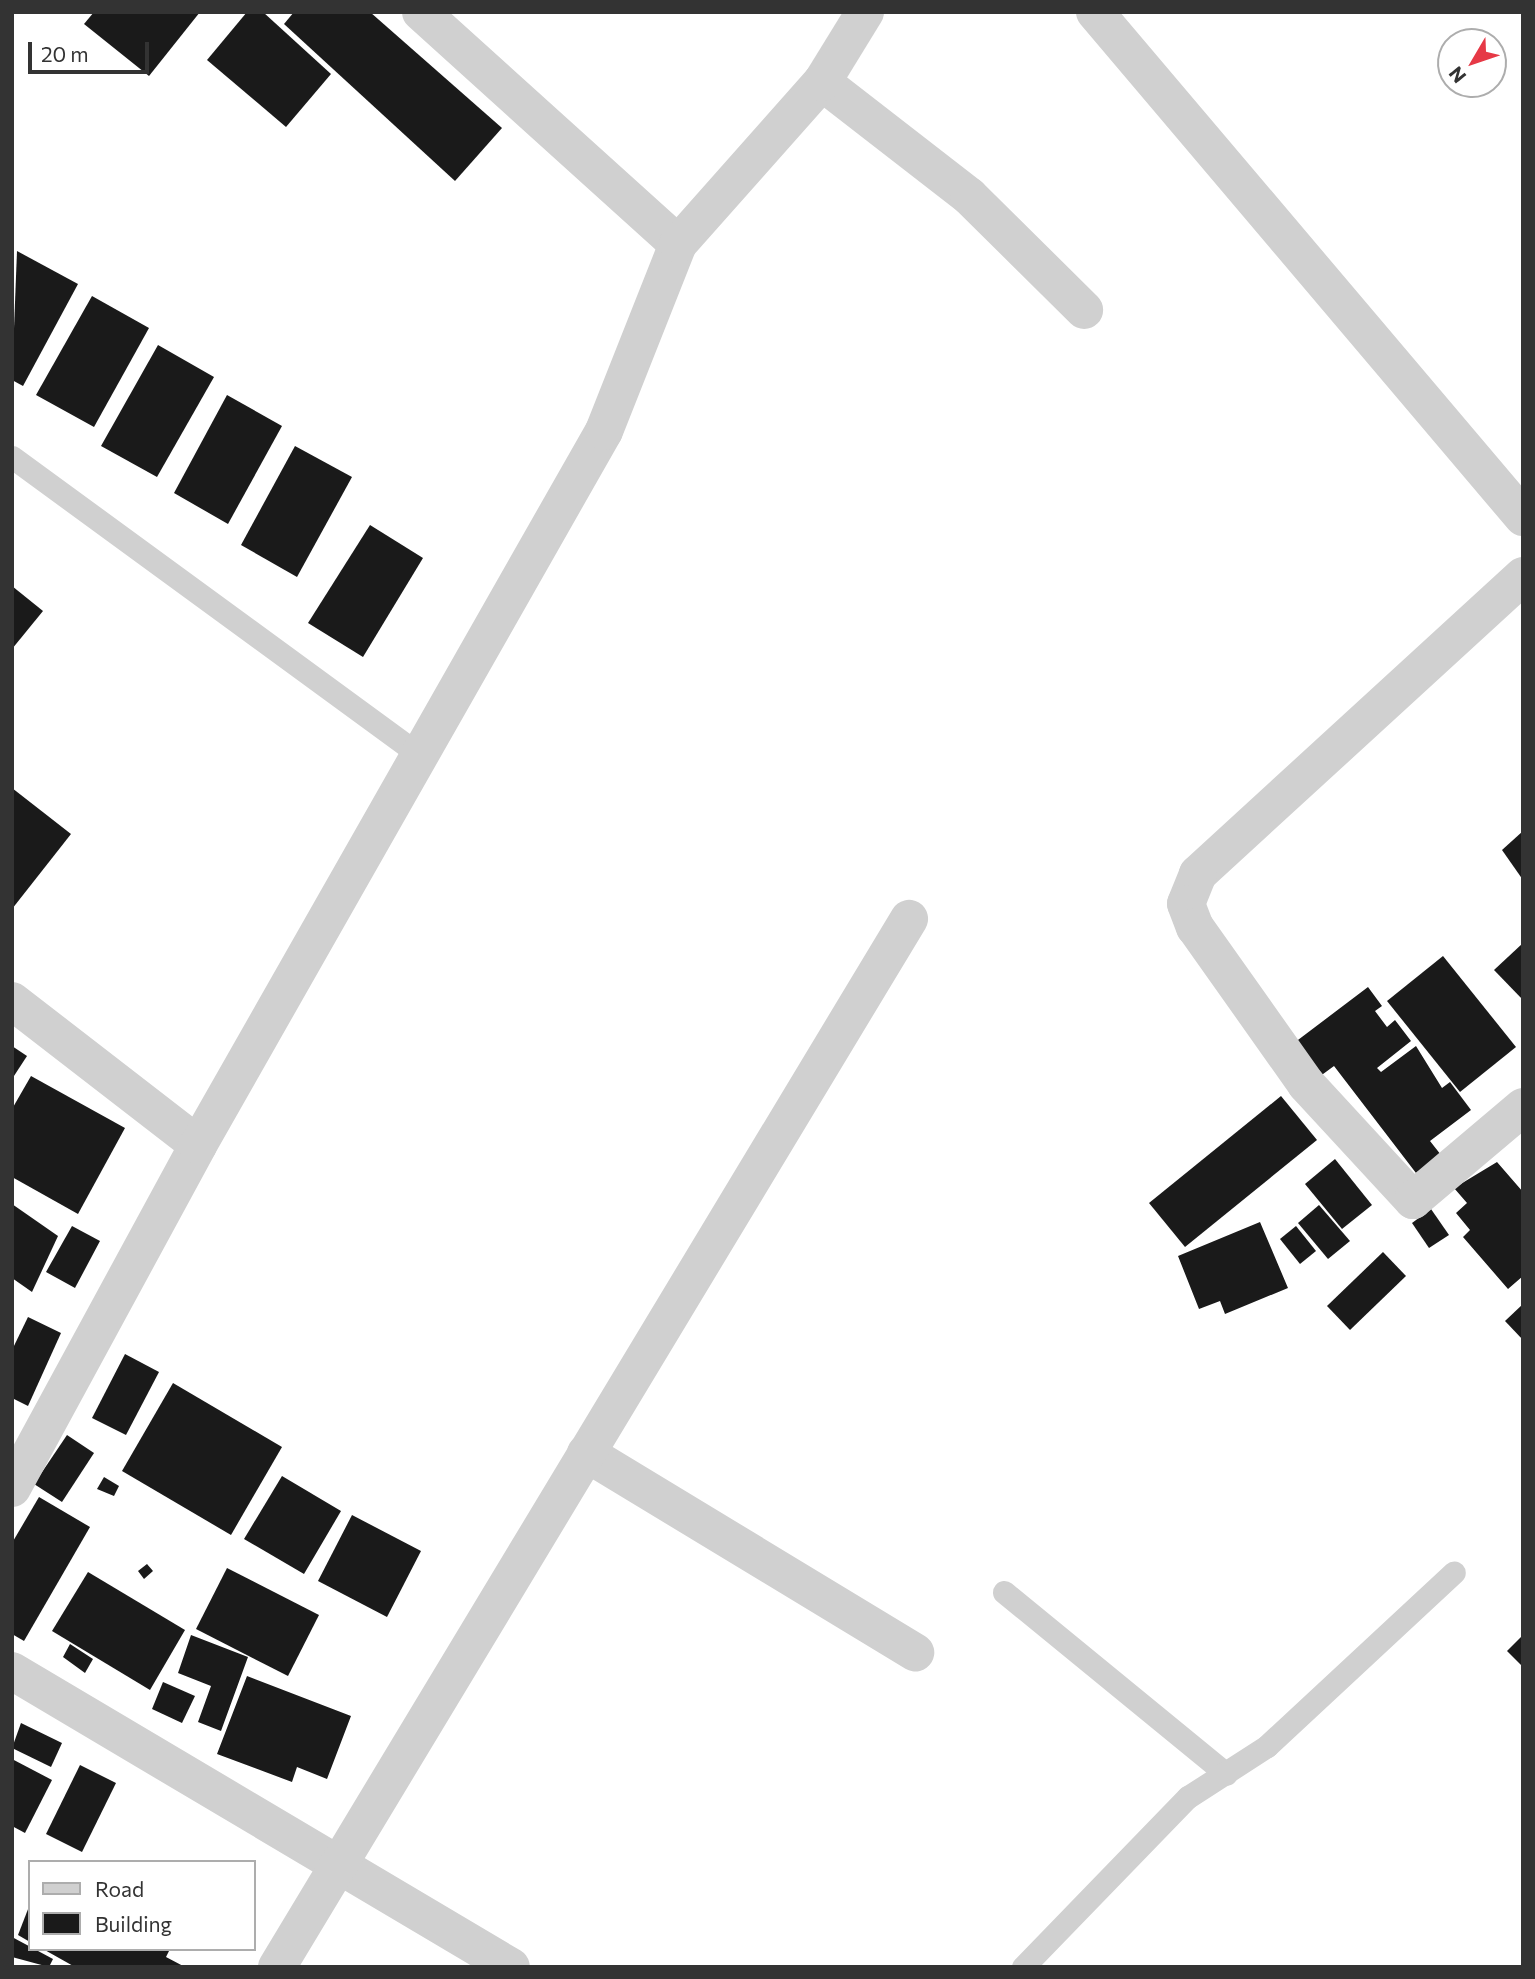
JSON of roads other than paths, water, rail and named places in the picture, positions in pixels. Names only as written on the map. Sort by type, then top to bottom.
[{"type":"street","points":[[421,12],[678,244]]},
{"type":"street","points":[[12,1488],[198,1145],[604,431],[678,244],[822,82],[866,12]]},
{"type":"street","points":[[1095,12],[1523,517]]},
{"type":"street","points":[[822,82],[969,196],[1084,310]]},
{"type":"street","points":[[1523,576],[1198,874],[1186,904],[1275,1042],[1413,1200],[1523,1107]]},
{"type":"street","points":[[277,1967],[909,919]]},
{"type":"street","points":[[12,1001],[198,1145]]},
{"type":"street","points":[[586,1453],[915,1652]]},
{"type":"street","points":[[12,1671],[511,1967]]},
{"type":"lane","points":[[12,457],[421,756]]},
{"type":"lane","points":[[1023,1967],[1188,1797],[1267,1746],[1454,1572]]},
{"type":"lane","points":[[1004,1592],[1226,1774]]}]
